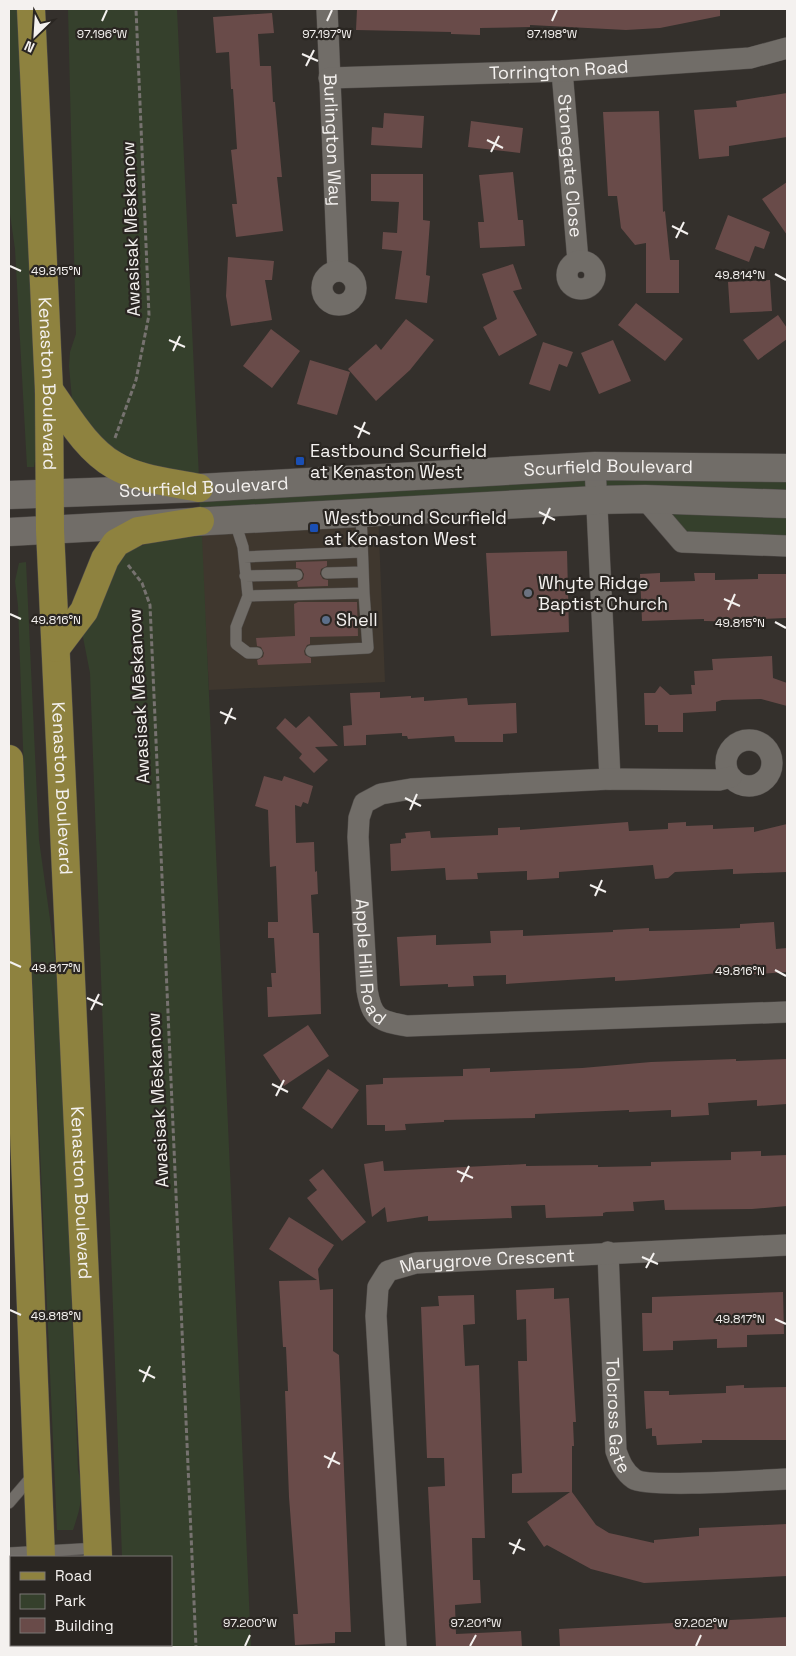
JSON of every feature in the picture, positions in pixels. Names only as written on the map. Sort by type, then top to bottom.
[{"type":"main road","name":"Kenaston Boulevard","points":[[32,12],[49,390],[50,530],[98,1553]]},
{"type":"main road","points":[[49,390],[78,430],[113,465],[135,475],[198,488]]},
{"type":"main road","points":[[56,648],[84,611],[105,559],[116,543],[138,531],[200,521]]},
{"type":"main road","points":[[9,759],[36,1472],[41,1554]]},
{"type":"street","name":"Burlington Way","points":[[327,9],[338,271]]},
{"type":"street","name":"Torrington Road","points":[[330,78],[562,71],[750,58],[787,48]]},
{"type":"street","name":"Stonegate Close","points":[[562,71],[578,261]]},
{"type":"street","name":"Scurfield Boulevard","points":[[9,495],[198,488],[595,466],[787,468]]},
{"type":"street","points":[[595,466],[610,779]]},
{"type":"street","name":"Scurfield Boulevard","points":[[645,499],[682,542],[787,546]]},
{"type":"street","name":"Scurfield Boulevard","points":[[9,532],[597,500],[645,499],[787,504]]},
{"type":"street","name":"Apple Hill Road","points":[[731,777],[719,780],[610,779],[411,789],[381,794],[364,803],[358,818],[358,837],[367,990],[370,1009],[383,1022],[407,1026],[787,1012]]},
{"type":"street","name":"Marygrove Crescent","points":[[396,1647],[376,1316],[378,1287],[388,1271],[416,1263],[608,1252],[787,1245]]},
{"type":"street","name":"Tolcross Gate","points":[[608,1252],[616,1451],[623,1468],[636,1481],[787,1479]]},
{"type":"lane","points":[[311,651],[368,648],[361,552],[361,512]]},
{"type":"lane","points":[[234,519],[244,557],[248,596],[236,627],[236,644],[248,653],[257,653]]},
{"type":"lane","points":[[244,557],[361,552]]},
{"type":"lane","points":[[327,573],[363,572]]},
{"type":"lane","points":[[246,576],[297,575]]},
{"type":"lane","points":[[248,596],[364,593]]},
{"type":"lane","points":[[9,1503],[36,1472]]},
{"type":"lane","points":[[9,1553],[98,1553]]},
{"type":"path","name":"Awasisak Mēskanow","points":[[113,443],[136,380],[149,315],[136,9]]},
{"type":"path","name":"Awasisak Mēskanow","points":[[123,561],[142,583],[150,604],[196,1647]]},
{"type":"shaded area","points":[[378,512],[385,682],[209,690],[200,521]]},
{"type":"green space","points":[[9,9],[18,9],[38,441],[34,467],[27,467],[15,249],[9,207]]},
{"type":"green space","points":[[68,9],[177,9],[199,478],[121,461],[77,414],[72,399],[69,366],[70,352],[76,334]]},
{"type":"green space","points":[[787,468],[787,546],[682,542],[645,499],[200,521],[199,488]]},
{"type":"green space","points":[[202,536],[251,1647],[128,1647],[172,1646],[172,1556],[122,1556],[90,673],[82,632],[101,571],[131,549],[163,539]]},
{"type":"green space","points":[[26,562],[39,840],[54,948],[61,1031],[78,1470],[81,1494],[80,1507],[73,1530],[57,1530],[27,858],[18,606],[15,581],[19,563]]},
{"type":"building","points":[[357,9],[720,9],[720,16],[660,28],[626,30],[530,25],[530,27],[480,28],[480,35],[451,34],[451,32],[356,30]]},
{"type":"building","points":[[272,13],[274,33],[258,34],[260,66],[271,66],[273,102],[275,102],[282,177],[277,177],[283,231],[236,237],[232,204],[237,204],[231,150],[237,149],[233,89],[231,89],[229,52],[216,53],[213,17]]},
{"type":"building","points":[[787,93],[787,137],[729,146],[729,156],[699,159],[694,110],[737,107],[736,101]]},
{"type":"building","points":[[659,111],[663,212],[665,211],[670,260],[679,260],[679,293],[646,293],[646,243],[635,245],[621,228],[617,196],[608,196],[603,112]]},
{"type":"building","points":[[384,113],[424,116],[422,148],[371,145],[372,127],[383,128]]},
{"type":"building","points":[[471,121],[523,128],[520,153],[468,147]]},
{"type":"building","points":[[513,172],[518,220],[523,220],[525,246],[480,248],[478,222],[484,222],[479,175]]},
{"type":"building","points":[[371,174],[423,174],[423,220],[430,221],[426,275],[430,276],[427,303],[395,299],[402,251],[382,249],[383,232],[397,233],[399,202],[371,201]]},
{"type":"building","points":[[787,182],[787,235],[762,199]]},
{"type":"building","points":[[728,215],[770,232],[764,249],[755,246],[749,262],[715,249]]},
{"type":"building","points":[[228,257],[274,261],[272,280],[265,280],[272,320],[231,326],[226,296]]},
{"type":"building","points":[[513,264],[522,289],[513,291],[537,335],[499,356],[483,327],[497,319],[482,274]]},
{"type":"building","points":[[770,280],[772,311],[730,313],[728,282]]},
{"type":"building","points":[[636,303],[683,339],[665,361],[618,325]]},
{"type":"building","points":[[778,315],[787,328],[787,339],[758,360],[743,340]]},
{"type":"building","points":[[406,319],[434,340],[410,370],[376,401],[348,369],[376,344],[381,350]]},
{"type":"building","points":[[271,329],[300,351],[272,388],[243,366]]},
{"type":"building","points":[[613,340],[631,381],[599,394],[581,353]]},
{"type":"building","points":[[543,342],[573,352],[567,367],[559,364],[550,391],[529,384]]},
{"type":"building","points":[[310,360],[350,372],[337,415],[297,404]]},
{"type":"building","name":"Whyte Ridge Baptist Church","points":[[567,551],[569,632],[491,636],[486,553]]},
{"type":"building","points":[[327,561],[327,566],[321,569],[320,574],[323,579],[328,580],[328,586],[298,587],[297,582],[303,579],[304,574],[301,569],[296,568],[296,562]]},
{"type":"building","points":[[660,573],[660,582],[695,581],[694,573],[715,573],[715,580],[758,579],[758,574],[786,574],[786,618],[762,619],[762,622],[704,621],[704,619],[642,621],[640,574]]},
{"type":"building","name":"Shell","points":[[298,602],[357,602],[358,636],[310,637],[310,644],[307,645],[304,651],[305,655],[311,658],[311,663],[258,665],[257,660],[263,657],[264,653],[261,647],[257,646],[256,638],[295,636],[294,604]]},
{"type":"building","points":[[772,656],[773,678],[787,683],[787,706],[761,699],[722,700],[716,702],[716,711],[683,713],[683,732],[658,732],[658,725],[645,725],[644,693],[655,693],[660,686],[670,695],[692,694],[691,685],[695,685],[694,671],[713,670],[712,659]]},
{"type":"building","points":[[380,692],[380,698],[411,696],[411,698],[424,697],[424,701],[467,698],[468,705],[516,703],[517,733],[503,734],[503,742],[455,742],[454,736],[408,739],[407,736],[402,736],[402,733],[366,735],[366,745],[344,746],[343,726],[352,725],[350,693]]},
{"type":"building","points":[[309,716],[338,746],[315,747],[328,760],[314,773],[299,758],[302,754],[276,728],[285,718],[296,728]]},
{"type":"building","points":[[264,776],[282,781],[284,776],[313,786],[308,804],[303,802],[301,807],[295,805],[296,843],[314,842],[318,894],[311,895],[313,933],[319,933],[321,1014],[268,1017],[267,987],[272,987],[271,973],[276,973],[274,938],[268,938],[268,922],[278,922],[276,866],[270,867],[268,810],[255,806]]},
{"type":"building","points":[[628,822],[629,831],[668,829],[668,823],[686,822],[686,826],[713,825],[713,829],[754,827],[754,832],[787,824],[787,872],[733,874],[733,869],[675,872],[668,878],[655,879],[653,865],[559,872],[559,878],[527,880],[527,871],[477,873],[478,879],[446,880],[445,868],[391,871],[390,844],[401,843],[401,839],[406,838],[405,833],[430,831],[431,838],[498,835],[498,828],[520,827],[520,830]]},
{"type":"building","points":[[774,922],[776,949],[787,948],[787,972],[743,975],[743,971],[634,980],[615,981],[615,977],[506,984],[506,975],[473,976],[474,986],[448,987],[448,984],[400,986],[397,937],[436,935],[436,945],[491,943],[490,931],[523,930],[523,936],[613,932],[613,930],[649,928],[649,931],[740,928],[740,924]]},
{"type":"building","points":[[308,1025],[329,1056],[284,1086],[263,1055]]},
{"type":"building","points":[[736,1059],[736,1061],[787,1059],[787,1104],[757,1106],[757,1100],[708,1103],[709,1115],[671,1117],[671,1110],[629,1112],[629,1110],[535,1114],[535,1118],[444,1120],[444,1122],[405,1124],[406,1130],[385,1131],[385,1125],[367,1125],[366,1085],[383,1084],[383,1078],[463,1076],[463,1069],[490,1068],[490,1072]]},
{"type":"building","points":[[328,1069],[359,1090],[332,1129],[302,1108]]},
{"type":"building","points":[[761,1151],[761,1156],[787,1155],[787,1206],[752,1209],[665,1210],[664,1200],[633,1202],[634,1211],[606,1212],[603,1213],[603,1216],[546,1218],[545,1205],[511,1206],[512,1218],[428,1221],[428,1216],[387,1222],[385,1207],[372,1217],[364,1164],[383,1161],[384,1171],[526,1164],[526,1166],[651,1166],[651,1162],[731,1160],[731,1152]]},
{"type":"building","points":[[323,1169],[366,1222],[342,1241],[307,1198],[317,1190],[309,1180]]},
{"type":"building","points":[[289,1217],[334,1245],[318,1269],[320,1290],[333,1289],[333,1351],[339,1355],[351,1632],[335,1632],[335,1643],[295,1645],[293,1614],[298,1614],[289,1497],[285,1391],[288,1391],[286,1347],[283,1347],[279,1281],[317,1280],[269,1249]]},
{"type":"building","points":[[554,1288],[554,1299],[569,1298],[576,1422],[573,1422],[572,1492],[596,1525],[609,1533],[654,1543],[654,1540],[699,1536],[699,1528],[787,1524],[787,1576],[644,1583],[591,1569],[547,1545],[544,1547],[527,1522],[570,1492],[512,1493],[512,1474],[522,1473],[518,1361],[527,1361],[526,1319],[517,1320],[516,1290]]},
{"type":"building","points":[[783,1292],[784,1334],[747,1335],[747,1347],[717,1348],[717,1339],[673,1341],[673,1350],[643,1351],[642,1313],[652,1313],[652,1297]]},
{"type":"building","points":[[474,1295],[475,1324],[463,1325],[465,1366],[479,1365],[485,1538],[472,1538],[473,1580],[480,1580],[481,1603],[455,1605],[456,1634],[521,1631],[522,1647],[436,1647],[428,1487],[445,1486],[444,1458],[427,1458],[421,1307],[439,1306],[438,1296]]},
{"type":"building","points":[[744,1385],[744,1388],[787,1387],[787,1440],[702,1440],[702,1443],[657,1445],[656,1436],[652,1436],[652,1428],[646,1429],[644,1391],[669,1391],[669,1395],[726,1393],[726,1386]]},
{"type":"building","points":[[787,1617],[787,1647],[560,1647],[559,1629]]},
{"type":"place","name":"Eastbound Scurfield at Kenaston West","points":[[300,461]]},
{"type":"place","name":"Westbound Scurfield at Kenaston West","points":[[314,528]]},
{"type":"place","name":"Whyte Ridge Baptist Church","points":[[528,593]]},
{"type":"place","name":"Shell","points":[[326,620]]}]
